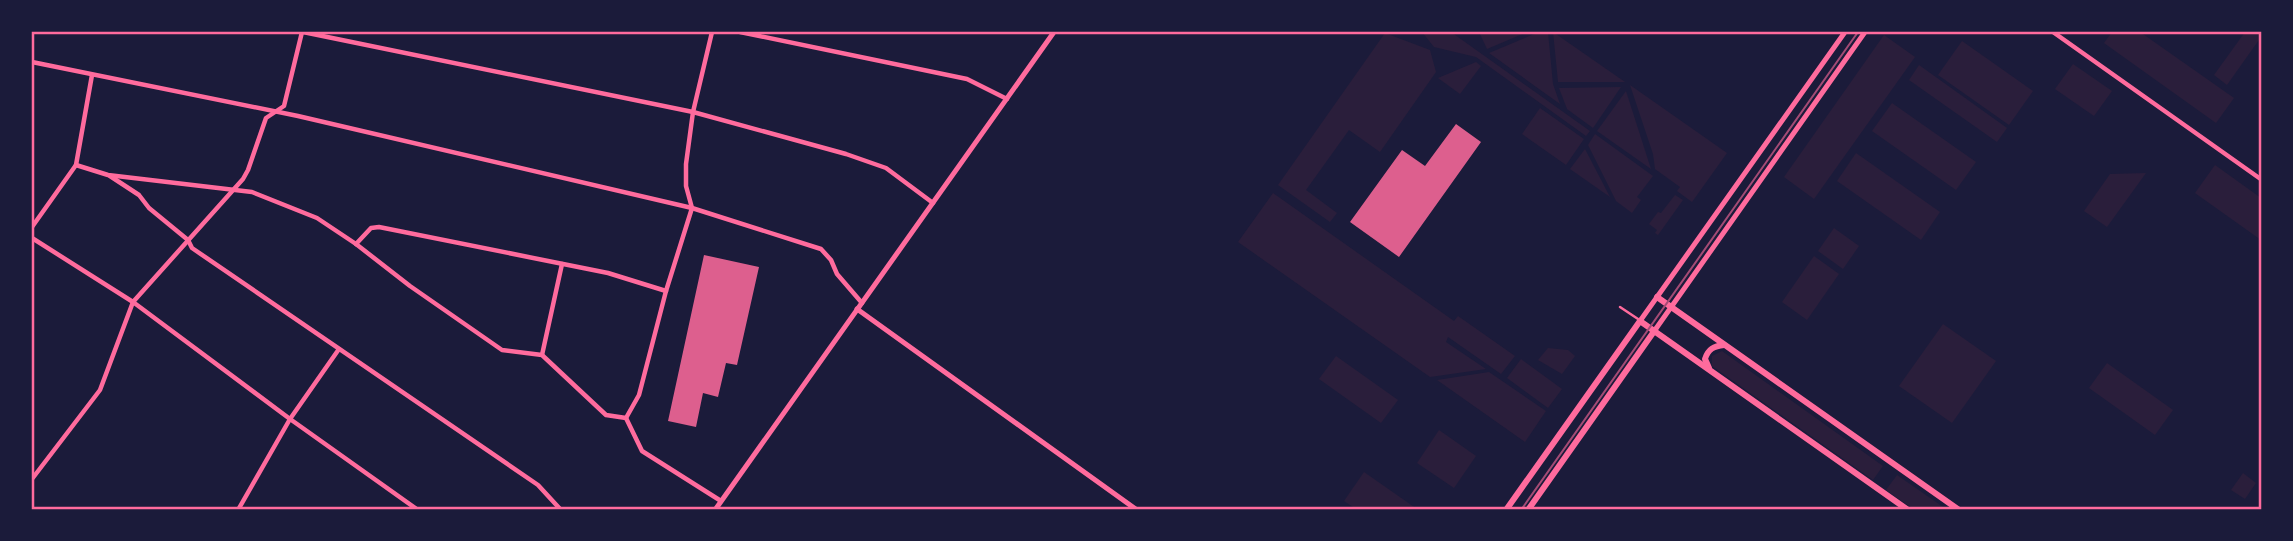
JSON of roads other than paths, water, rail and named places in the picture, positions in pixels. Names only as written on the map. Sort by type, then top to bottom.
[{"type":"main road","points":[[1657,297],[1959,509]]},
{"type":"main road","points":[[1506,509],[1640,321],[1908,509]]},
{"type":"main road","points":[[1528,509],[1655,330]]},
{"type":"main road","points":[[1709,369],[1705,359],[1707,352],[1714,346],[1724,345]]},
{"type":"street","points":[[32,479],[100,390],[133,302],[248,170],[266,118],[284,106],[303,32],[693,112],[886,168],[933,203]]},
{"type":"street","points":[[626,418],[639,395],[666,291],[692,208],[686,186],[686,164],[693,112],[712,32]]},
{"type":"street","points":[[740,32],[967,79],[1007,99]]},
{"type":"street","points":[[715,509],[1053,32]]},
{"type":"street","points":[[1640,321],[1845,32]]},
{"type":"street","points":[[1655,330],[1865,32]]},
{"type":"street","points":[[2053,32],[2262,180]]},
{"type":"street","points":[[32,62],[275,112],[692,208],[821,249],[831,260],[837,274],[862,303]]},
{"type":"street","points":[[32,228],[76,165],[92,75]]},
{"type":"street","points":[[76,165],[108,174],[252,191],[317,218],[502,350],[542,355],[606,415],[626,418]]},
{"type":"street","points":[[108,174],[139,195],[149,208],[188,240],[192,248],[538,485],[561,509]]},
{"type":"street","points":[[356,244],[370,228],[379,227],[608,273],[666,291]]},
{"type":"street","points":[[32,238],[133,302],[290,419],[418,509]]},
{"type":"street","points":[[542,355],[562,264]]},
{"type":"street","points":[[857,309],[1137,509]]},
{"type":"street","points":[[238,509],[290,419],[339,349]]},
{"type":"street","points":[[626,418],[642,451],[721,501]]},
{"type":"lane","points":[[1620,307],[1640,321]]},
{"type":"tram line","points":[[1521,510],[1858,32]]}]
